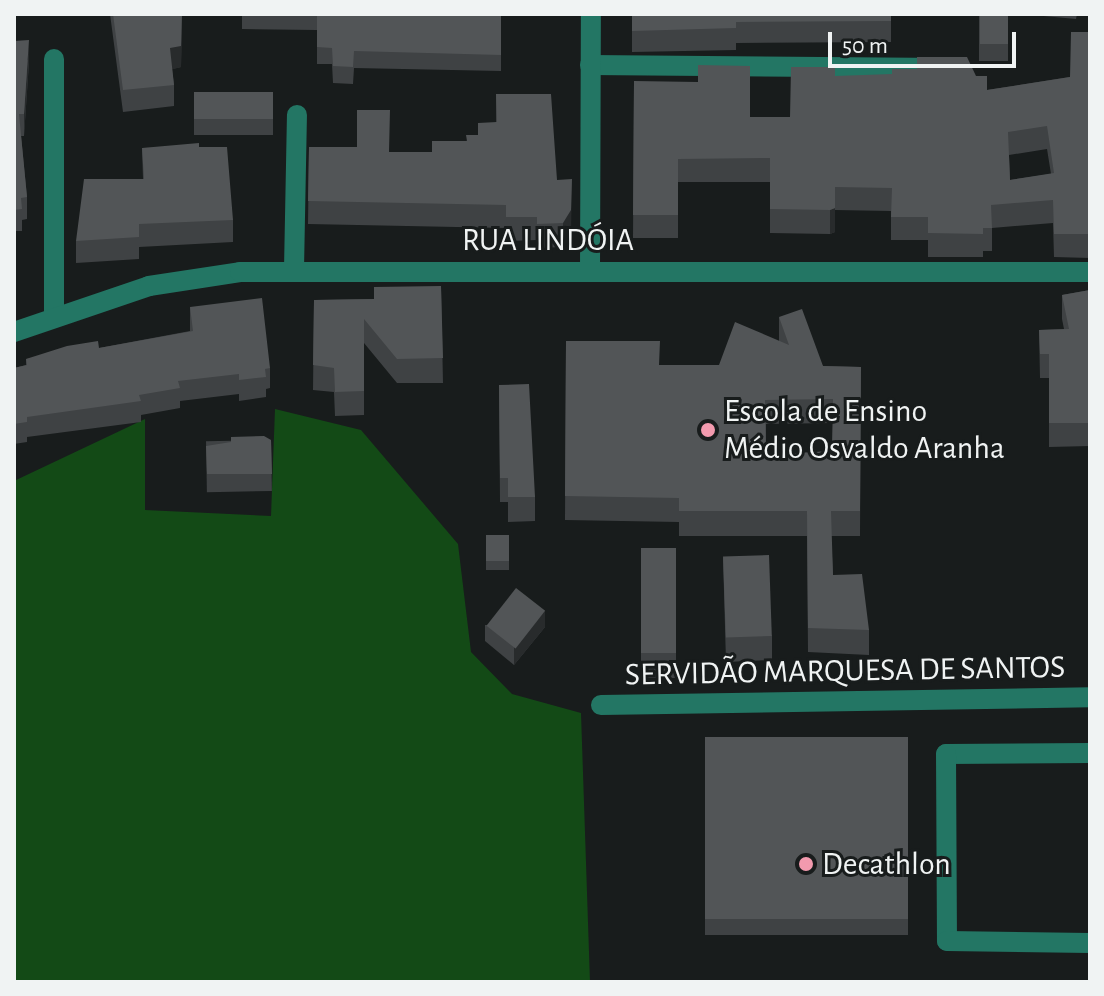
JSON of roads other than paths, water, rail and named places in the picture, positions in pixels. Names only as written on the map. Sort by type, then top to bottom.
[{"type":"street","points":[[590,270],[591,14]]},
{"type":"street","points":[[54,59],[54,316]]},
{"type":"street","points":[[590,65],[945,68]]},
{"type":"street","points":[[294,269],[297,115]]},
{"type":"street","name":"RUA LINDÓIA","points":[[14,332],[54,316],[184,279],[294,269],[1090,272]]},
{"type":"street","name":"SERVIDÃO MARQUESA DE SANTOS","points":[[601,705],[1090,697]]},
{"type":"street","points":[[1090,753],[946,754],[947,941],[1090,943]]},
{"type":"place","name":"Escola de Ensino Médio Osvaldo Aranha","points":[[708,430]]},
{"type":"place","name":"Decathlon","points":[[806,864]]}]
